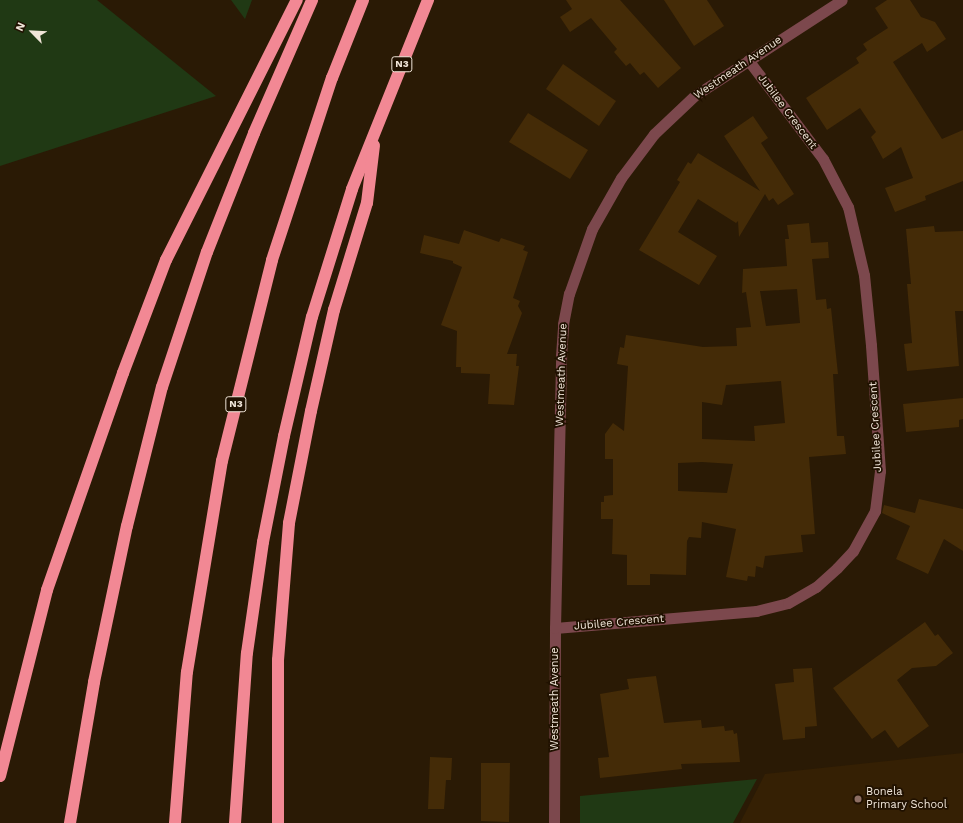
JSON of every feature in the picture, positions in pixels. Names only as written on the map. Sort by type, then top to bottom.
[{"type":"highway","points":[[0,776],[47,590],[125,366],[166,260],[298,0]]},
{"type":"highway","points":[[70,823],[94,682],[126,526],[162,387],[207,252],[254,132],[312,0]]},
{"type":"highway","name":"N3","points":[[176,823],[187,672],[222,461],[272,260],[332,78],[363,0]]},
{"type":"highway","name":"N3","points":[[235,823],[247,653],[263,542],[284,436],[312,317],[352,189],[428,0]]},
{"type":"highway","points":[[278,823],[278,660],[289,523],[311,411],[334,310],[367,203],[376,128]]},
{"type":"street","name":"Westmeath Avenue","points":[[554,823],[555,628],[561,356],[563,324],[569,294],[592,229],[621,178],[654,134],[694,96],[842,0]]},
{"type":"street","name":"Jubilee Crescent","points":[[555,628],[756,610],[788,603],[816,587],[837,568],[853,551],[875,511],[880,471],[873,368],[864,275],[848,207],[823,159],[748,60]]},
{"type":"shaded area","name":"Bonela Primary School","points":[[963,753],[963,823],[740,823],[765,774]]},
{"type":"green space","points":[[0,0],[97,0],[216,96],[0,166]]},
{"type":"green space","points":[[231,0],[252,0],[245,19]]},
{"type":"green space","points":[[757,779],[733,823],[580,823],[580,796]]},
{"type":"building","points":[[566,0],[620,0],[681,68],[658,88],[644,72],[640,75],[630,63],[626,66],[614,52],[617,49],[591,18],[570,32],[560,17],[572,9]]},
{"type":"building","points":[[664,0],[707,0],[724,26],[694,46]]},
{"type":"building","points":[[887,0],[910,0],[921,17],[935,22],[946,39],[927,52],[922,43],[893,62],[942,139],[963,130],[963,181],[925,196],[926,200],[895,212],[885,188],[913,178],[901,147],[883,159],[871,137],[876,132],[860,108],[827,130],[806,98],[859,63],[856,58],[867,50],[863,44],[888,28],[875,8]]},
{"type":"building","points":[[563,64],[616,101],[599,126],[546,89]]},
{"type":"building","points":[[528,113],[588,150],[570,179],[509,142]]},
{"type":"building","points":[[753,116],[768,138],[761,143],[794,194],[778,205],[773,198],[769,201],[765,194],[739,237],[738,221],[736,223],[698,199],[678,232],[717,256],[699,285],[639,250],[680,182],[677,180],[688,162],[691,164],[698,153],[760,191],[724,136]]},
{"type":"building","points":[[809,223],[811,243],[828,242],[829,258],[812,259],[816,300],[826,299],[827,309],[831,308],[838,374],[833,374],[837,436],[844,436],[846,454],[809,457],[815,534],[801,535],[803,552],[765,556],[763,568],[756,566],[755,577],[748,576],[747,581],[726,577],[736,529],[702,522],[701,538],[689,537],[687,541],[686,575],[650,574],[650,585],[627,585],[627,555],[612,554],[613,519],[601,519],[601,502],[604,502],[604,496],[613,495],[613,459],[605,459],[605,434],[613,423],[624,431],[628,366],[617,364],[620,347],[624,348],[626,335],[703,347],[737,346],[736,328],[751,327],[746,292],[742,293],[743,269],[787,266],[785,239],[789,239],[787,225]],"holes":[[[797,289],[800,323],[766,326],[760,291]],[[781,381],[785,423],[754,426],[755,441],[702,439],[702,402],[722,405],[726,385]],[[702,462],[733,464],[727,493],[678,491],[678,463]]]},
{"type":"building","points":[[934,226],[935,232],[963,231],[963,311],[955,311],[959,366],[907,371],[904,344],[912,343],[907,284],[911,284],[906,229]]},
{"type":"building","points":[[464,230],[499,242],[501,238],[525,246],[523,250],[528,252],[513,298],[520,301],[518,306],[522,313],[507,354],[517,354],[516,366],[519,366],[514,405],[488,404],[490,374],[461,373],[461,367],[456,367],[457,331],[441,325],[462,267],[453,263],[453,261],[420,253],[424,235],[459,244]]},
{"type":"building","points":[[963,398],[963,419],[959,420],[959,427],[906,432],[903,404]]},
{"type":"building","points":[[919,499],[963,509],[963,551],[944,539],[928,574],[896,559],[910,526],[882,513],[884,505],[915,513]]},
{"type":"building","points":[[925,622],[935,636],[938,634],[953,653],[936,666],[912,668],[897,680],[929,726],[898,748],[885,730],[872,739],[833,688]]},
{"type":"building","points":[[812,668],[817,726],[805,727],[805,738],[783,740],[775,684],[794,682],[793,669]]},
{"type":"building","points":[[656,676],[664,723],[701,720],[702,728],[724,726],[725,731],[733,730],[734,734],[737,733],[740,762],[681,764],[682,769],[600,778],[598,758],[609,757],[600,694],[629,689],[627,679]]},
{"type":"building","points":[[430,757],[452,758],[451,780],[446,780],[444,809],[428,809]]},
{"type":"building","points":[[481,763],[510,763],[509,822],[481,821]]},
{"type":"place","name":"Bonela Primary School","points":[[858,799]]}]
